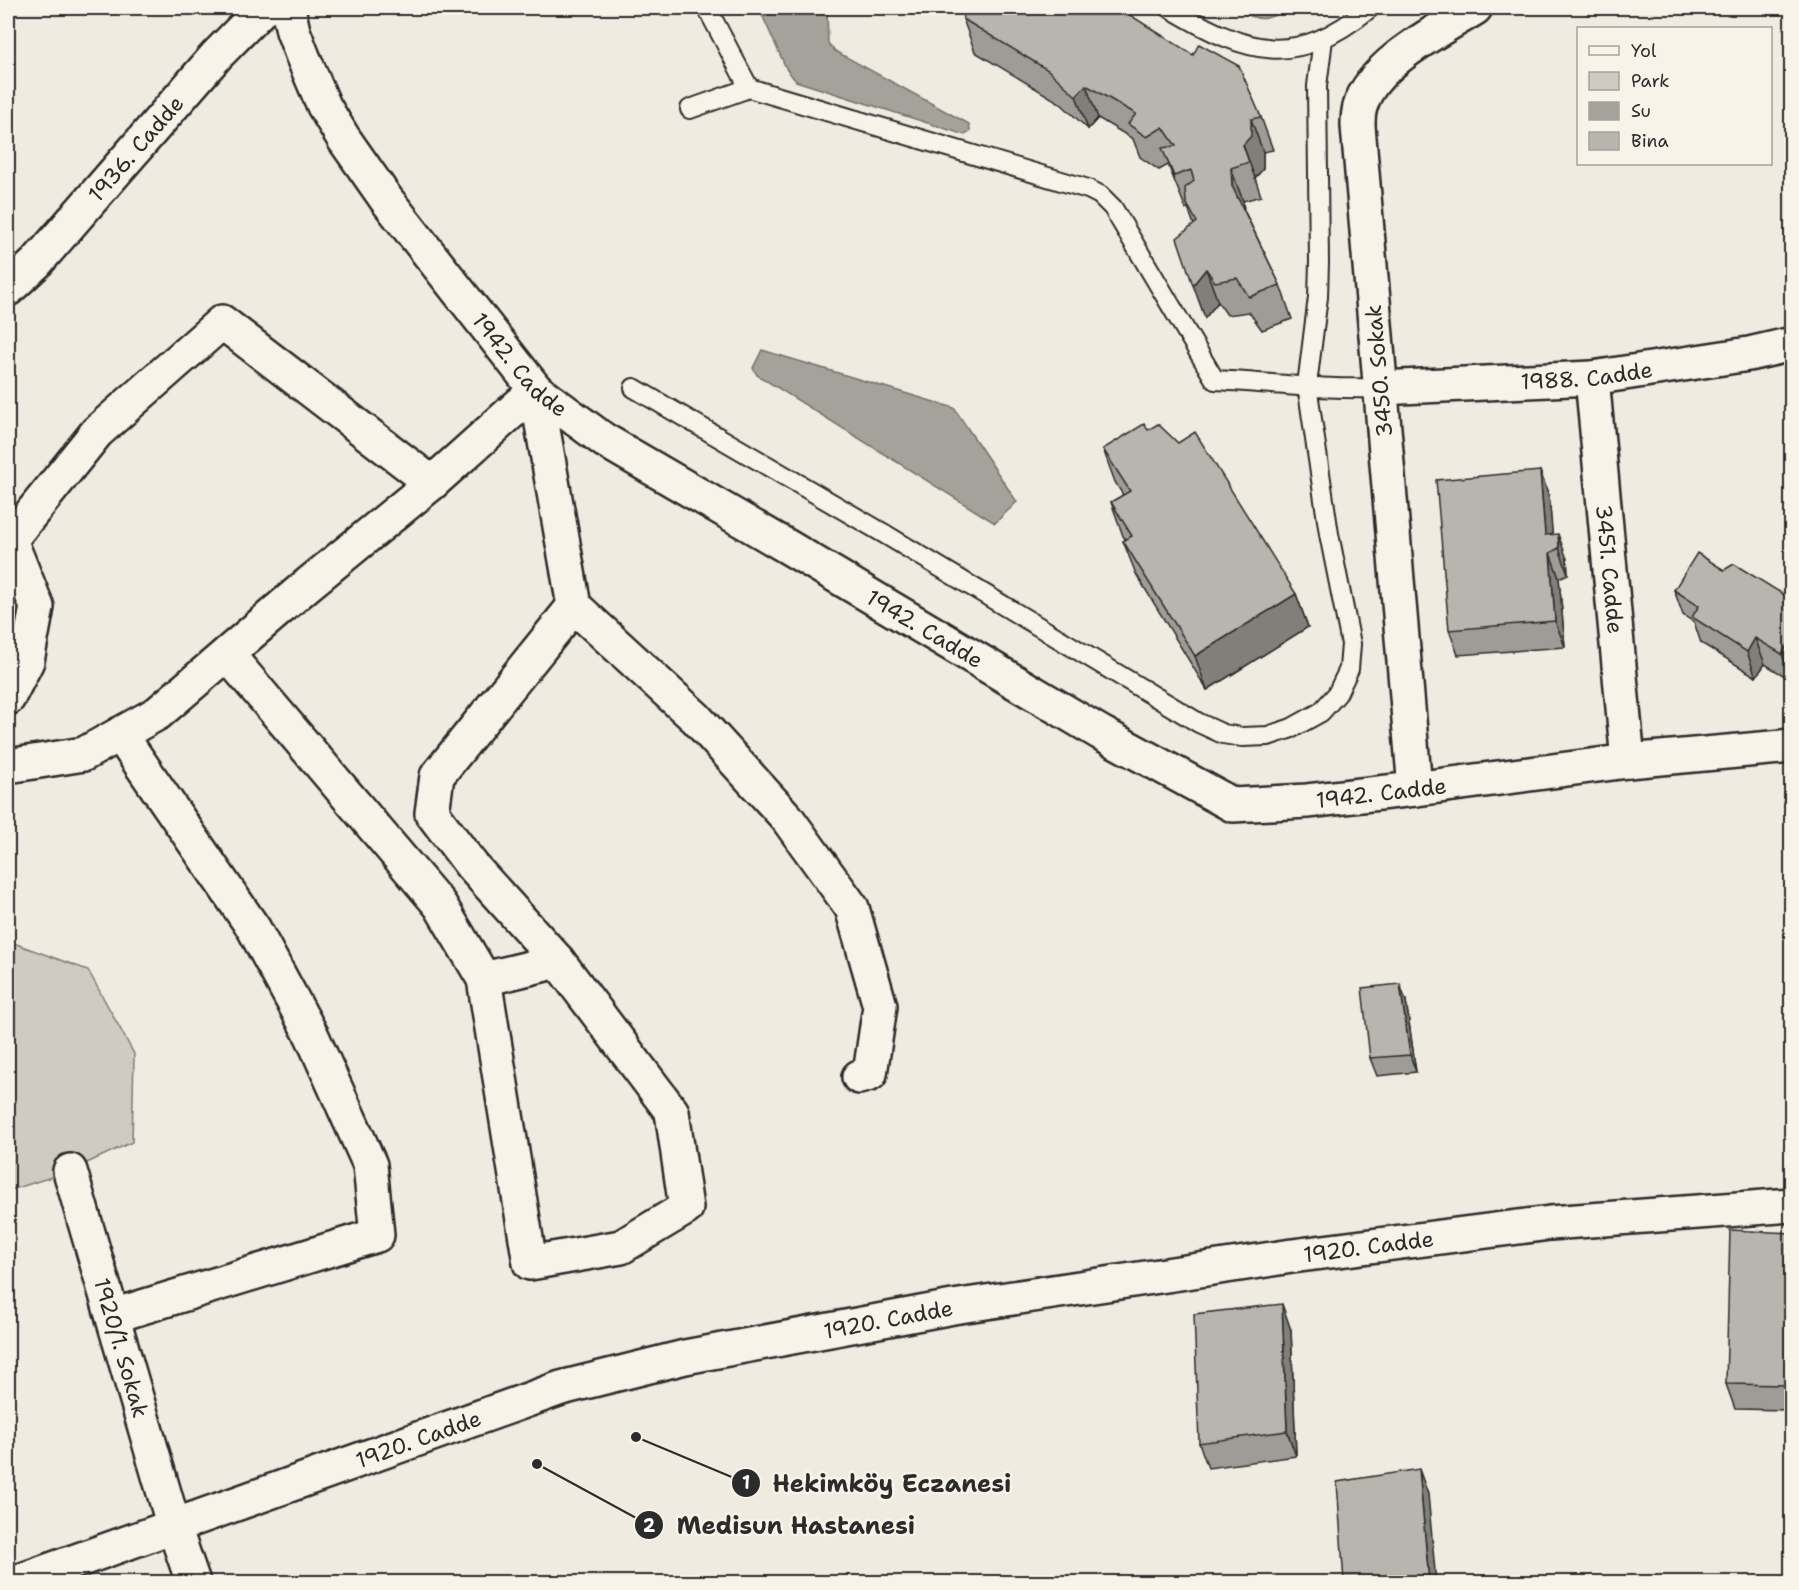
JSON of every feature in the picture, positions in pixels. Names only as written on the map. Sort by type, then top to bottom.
[{"type":"street","name":"1936. Cadde","points":[[8,289],[36,263],[208,65],[263,8]]},
{"type":"street","name":"1942. Cadde","points":[[288,8],[293,31],[307,67],[324,106],[344,139],[386,199],[536,390],[604,440],[1091,727],[1233,805],[1307,801],[1628,761],[1791,746]]},
{"type":"street","name":"3450. Sokak","points":[[1415,789],[1358,126],[1360,107],[1369,87],[1385,69],[1406,52],[1474,8]]},
{"type":"street","points":[[8,699],[27,661],[37,607],[10,540],[97,432],[222,322],[432,483]]},
{"type":"street","name":"1988. Cadde","points":[[1380,388],[1592,378],[1749,354],[1791,344]]},
{"type":"street","name":"3451. Cadde","points":[[1592,378],[1628,761]]},
{"type":"street","points":[[8,766],[84,754],[159,713],[306,586],[432,483],[536,390]]},
{"type":"street","points":[[536,390],[574,606],[703,726],[787,818],[852,908],[879,1006],[870,1074],[859,1077]]},
{"type":"street","points":[[227,654],[440,905],[484,979],[530,1263],[621,1247],[686,1208],[672,1112],[558,962],[472,866],[432,813],[438,776],[574,606]]},
{"type":"street","points":[[112,1316],[376,1235],[370,1165],[312,1036],[254,929],[120,734]]},
{"type":"street","points":[[484,979],[558,962]]},
{"type":"street","name":"1920/1. Sokak","points":[[70,1171],[174,1527],[193,1582]]},
{"type":"street","name":"1920. Cadde","points":[[17,1582],[561,1388],[730,1348],[953,1307],[1292,1256],[1550,1223],[1791,1205]]},
{"type":"lane","points":[[707,8],[749,88]]},
{"type":"lane","points":[[1170,8],[1237,42],[1274,50],[1323,39],[1370,8]]},
{"type":"lane","points":[[634,388],[893,539],[1199,723],[1223,734],[1242,737],[1268,736],[1307,722],[1321,712],[1337,694],[1349,669],[1351,644],[1329,534],[1306,385],[1318,297],[1317,86],[1323,39]]},
{"type":"lane","points":[[690,109],[749,88],[1088,189],[1100,195],[1113,208],[1215,380],[1340,389],[1380,388]]},
{"type":"green space","points":[[8,941],[88,970],[134,1054],[132,1142],[70,1171],[8,1191]]},
{"type":"water","points":[[759,8],[827,8],[828,43],[835,51],[969,124],[970,131],[965,135],[796,81],[787,70]]},
{"type":"water","points":[[1234,8],[1289,8],[1274,16],[1256,18]]},
{"type":"water","points":[[762,350],[954,408],[1017,502],[995,523],[757,375],[753,368]]},
{"type":"building","points":[[962,8],[1119,8],[1193,55],[1199,44],[1239,66],[1261,117],[1251,119],[1251,136],[1243,145],[1249,162],[1231,168],[1232,186],[1280,285],[1249,297],[1237,278],[1215,282],[1206,269],[1193,285],[1177,238],[1197,222],[1186,202],[1185,188],[1194,181],[1191,170],[1174,176],[1162,148],[1176,146],[1163,127],[1147,137],[1128,124],[1136,114],[1086,85],[1076,96],[1048,70],[963,19]]},
{"type":"building","points":[[1144,424],[1148,430],[1158,424],[1178,443],[1195,432],[1296,594],[1195,656],[1123,541],[1132,536],[1111,502],[1130,491],[1103,449]]},
{"type":"building","points":[[1540,471],[1545,535],[1558,534],[1559,548],[1550,553],[1555,621],[1449,630],[1436,480]]},
{"type":"building","points":[[1697,553],[1724,570],[1734,564],[1791,599],[1791,639],[1782,654],[1755,638],[1747,652],[1692,617],[1699,606],[1674,590]]},
{"type":"building","points":[[1400,984],[1410,1055],[1370,1058],[1362,988]]},
{"type":"building","points":[[1786,989],[1791,989],[1791,1029]]},
{"type":"building","points":[[1730,1230],[1791,1233],[1791,1385],[1726,1384]]},
{"type":"building","points":[[1282,1304],[1287,1431],[1199,1443],[1194,1314]]},
{"type":"building","points":[[1419,1469],[1429,1582],[1344,1582],[1337,1482]]},
{"type":"place","name":"Hekimköy Eczanesi","points":[[636,1437]]},
{"type":"place","name":"Medisun Hastanesi","points":[[537,1464]]}]
